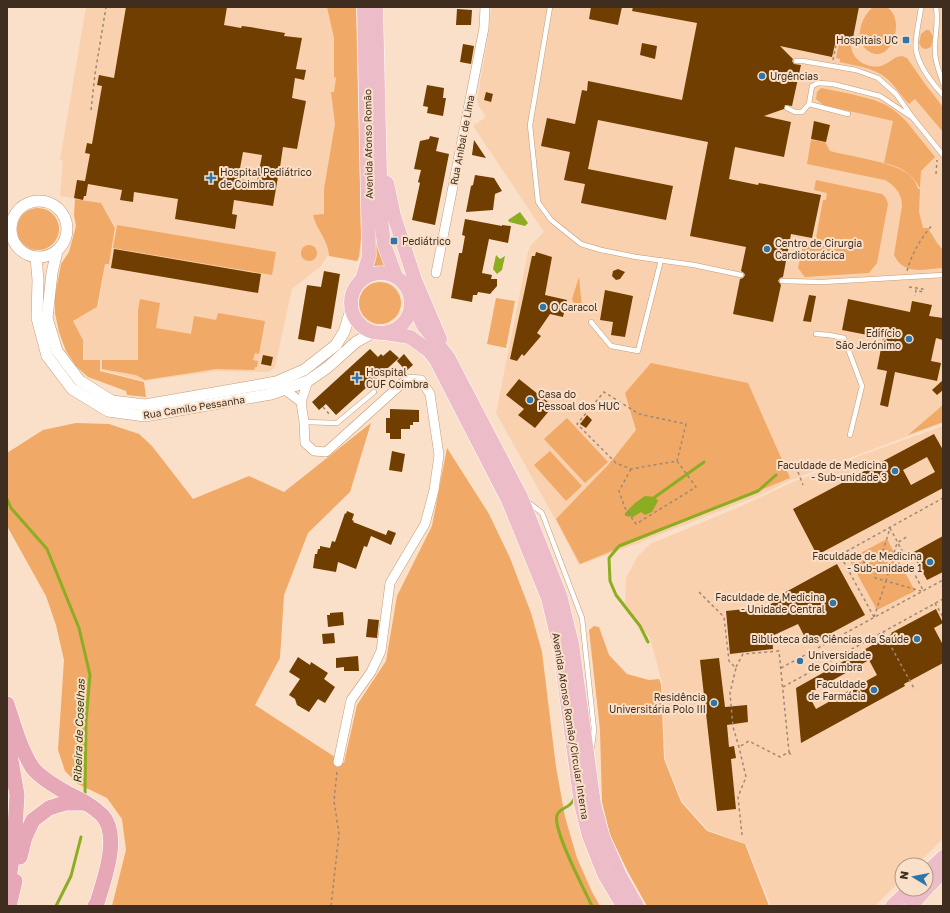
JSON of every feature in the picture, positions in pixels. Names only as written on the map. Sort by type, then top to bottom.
[{"type":"highway","points":[[7,704],[20,743],[33,768],[58,788],[88,803],[103,816],[111,832],[110,851],[107,865],[95,906]]},
{"type":"highway","points":[[7,737],[17,795],[14,847],[7,890]]},
{"type":"highway","points":[[9,906],[25,838],[33,820],[49,808],[65,803],[88,803]]},
{"type":"main road","name":"Avenida Afonso Romão","points":[[362,280],[370,256],[364,7]]},
{"type":"main road","name":"Avenida Afonso Romão","points":[[376,7],[381,219],[384,244],[396,277]]},
{"type":"main road","points":[[380,150],[394,216],[415,280],[448,357]]},
{"type":"main road","points":[[375,274],[389,274],[396,277],[408,290],[411,300],[410,309],[404,321],[394,330],[379,332],[366,329],[354,316],[352,297],[355,288],[362,280],[375,274]]},
{"type":"main road","name":"Avenida Afonso Romão/Circular Interna","points":[[411,300],[423,325],[448,357],[521,498],[560,595],[572,644],[588,771],[594,804],[603,837],[620,876],[637,906]]},
{"type":"main road","name":"Avenida Afonso Romão/Circular Interna","points":[[379,332],[410,337],[428,350],[436,360],[508,500],[548,598],[560,649],[581,804],[589,836],[604,874],[623,906]]},
{"type":"main road","points":[[934,865],[943,857]]},
{"type":"main road","points":[[934,881],[943,872]]},
{"type":"main road","points":[[892,906],[902,897]]},
{"type":"main road","points":[[911,906],[919,897]]},
{"type":"street","name":"Rua Aníbal de Lima","points":[[436,273],[484,28],[485,7]]},
{"type":"street","points":[[29,202],[48,202],[63,214],[67,229],[64,241],[57,251],[50,255],[36,257],[27,255],[19,249],[14,242],[11,233],[11,223],[15,214],[21,207],[29,202]]},
{"type":"street","name":"Rua Camilo Pessanha","points":[[57,251],[52,273],[47,318],[57,351],[80,381],[112,401],[145,405],[276,382],[304,370],[336,345],[344,332],[352,307]]},
{"type":"street","name":"Rua Camilo Pessanha","points":[[36,257],[38,280],[37,318],[47,356],[72,389],[108,411],[145,416],[271,394],[285,390],[308,381],[328,367],[356,342],[379,332]]},
{"type":"street","points":[[308,381],[301,402],[305,443],[314,451],[326,452],[407,379],[421,380],[430,394],[439,455],[434,490],[426,524],[390,583],[381,651],[371,672],[351,700],[338,762]]},
{"type":"street","points":[[285,390],[301,402]]},
{"type":"lane","points":[[550,7],[530,124],[538,202],[551,220],[581,244],[601,250],[636,257],[694,265],[741,275]]},
{"type":"lane","points":[[921,7],[916,50],[921,65],[943,95]]},
{"type":"lane","points":[[936,7],[938,17],[935,52],[937,65],[943,83]]},
{"type":"lane","points":[[796,61],[856,70],[878,78],[896,94],[943,155]]},
{"type":"lane","points":[[787,108],[795,112],[802,112],[809,104],[812,86],[818,83],[833,84],[880,96],[914,118]]},
{"type":"lane","points":[[809,104],[848,114]]},
{"type":"lane","points":[[591,322],[611,346],[638,351],[661,260]]},
{"type":"lane","points":[[782,281],[822,282],[943,274]]},
{"type":"lane","points":[[816,334],[844,338],[862,386],[850,435]]},
{"type":"lane","points":[[304,422],[337,422],[374,392]]},
{"type":"path","points":[[91,110],[95,74],[106,7]]},
{"type":"path","points":[[834,57],[837,40]]},
{"type":"path","points":[[852,41],[858,42]]},
{"type":"path","points":[[936,174],[939,151]]},
{"type":"path","points":[[906,276],[921,238],[932,224]]},
{"type":"path","points":[[909,287],[923,289],[923,292],[916,290],[915,296]]},
{"type":"path","points":[[631,469],[619,491],[625,508],[636,524],[696,487],[677,461],[686,424],[639,414],[604,392],[577,424],[616,463],[631,469],[677,461]]},
{"type":"path","points":[[323,407],[337,422]]},
{"type":"path","points":[[798,472],[803,485]]},
{"type":"path","points":[[840,555],[943,498]]},
{"type":"path","points":[[890,528],[922,591]]},
{"type":"path","points":[[890,528],[875,578],[922,591]]},
{"type":"path","points":[[874,617],[897,543],[908,536]]},
{"type":"path","points":[[840,555],[889,570]]},
{"type":"path","points":[[840,555],[874,617]]},
{"type":"path","points":[[781,668],[943,580]]},
{"type":"path","points":[[699,592],[724,617],[729,662],[736,668]]},
{"type":"path","points":[[783,687],[943,599]]},
{"type":"path","points":[[936,603],[943,617]]},
{"type":"path","points":[[883,632],[915,690]]},
{"type":"path","points":[[742,835],[738,798],[746,778],[733,727],[730,693],[736,668],[743,654],[779,651],[789,752],[792,756]]},
{"type":"path","points":[[739,747],[749,741],[780,757],[789,752]]},
{"type":"path","points":[[331,906],[339,834],[334,800],[338,762]]},
{"type":"shaded area","name":"Hospital Pediátrico de Coimbra","points":[[86,7],[356,7],[362,238],[360,256],[358,261],[328,255],[321,266],[292,289],[275,367],[269,372],[217,371],[144,381],[101,370],[100,360],[84,360],[83,339],[73,321],[98,307],[105,264],[109,264],[116,228],[101,203],[60,196],[63,161],[60,160]]},
{"type":"shaded area","points":[[327,7],[356,7],[361,238],[357,261],[329,256],[327,245],[313,215],[324,214],[324,189],[335,124],[331,92],[334,92],[336,78],[334,77],[334,38]]},
{"type":"shaded area","points":[[491,7],[943,7],[943,423],[791,480],[758,496],[579,565],[496,413],[528,252],[531,245],[544,232],[473,126],[486,117],[478,105],[477,100],[489,31]]},
{"type":"shaded area","points":[[873,7],[888,8],[893,14],[896,22],[896,31],[890,47],[884,52],[878,54],[870,52],[864,48],[860,36],[862,23]]},
{"type":"shaded area","points":[[926,30],[929,30],[933,36],[931,47],[926,49],[922,48],[919,43],[921,34]]},
{"type":"shaded area","points":[[839,42],[851,44],[854,54],[860,62],[870,66],[875,67],[884,65],[900,56],[907,58],[943,107],[943,132],[915,99],[909,104],[892,84],[881,74],[864,67],[840,62],[840,59],[836,58]]},
{"type":"shaded area","points":[[821,88],[874,100],[886,105],[906,121],[935,157],[921,171],[920,188],[913,178],[905,171],[896,166],[884,163],[893,121],[823,105],[816,99],[817,92]]},
{"type":"shaded area","points":[[811,140],[825,142],[830,151],[890,165],[899,168],[910,175],[918,189],[920,189],[919,212],[923,228],[928,228],[943,250],[943,268],[915,270],[909,269],[898,262],[894,255],[902,201],[897,190],[885,180],[807,164]]},
{"type":"shaded area","points":[[816,180],[882,194],[886,198],[888,204],[877,263],[869,273],[805,277],[798,268],[804,241],[815,243],[823,200],[826,200],[827,193],[814,190]]},
{"type":"shaded area","points":[[75,199],[101,203],[115,228],[109,264],[105,264],[97,307],[73,321],[83,340],[83,360],[100,360],[100,371],[144,382],[146,397],[127,395],[126,391],[88,377],[76,366],[66,351],[59,332],[55,313],[55,296],[61,264],[69,252],[76,226],[74,215]]},
{"type":"shaded area","points":[[38,208],[53,214],[59,229],[53,244],[38,250],[23,244],[17,229],[23,214]]},
{"type":"shaded area","points":[[520,212],[528,223],[525,226],[509,222],[508,220]]},
{"type":"shaded area","points":[[374,222],[387,267],[372,268]]},
{"type":"shaded area","points":[[117,225],[276,252],[272,275],[113,248]]},
{"type":"shaded area","points":[[309,245],[315,247],[317,253],[315,259],[309,261],[303,259],[301,253],[303,247]]},
{"type":"shaded area","points":[[496,255],[500,259],[505,256],[502,270],[497,274],[493,269]]},
{"type":"shaded area","points":[[579,277],[582,308],[578,313],[572,299]]},
{"type":"shaded area","points":[[376,282],[384,282],[392,285],[398,291],[401,303],[398,315],[392,321],[384,324],[376,324],[368,321],[362,315],[359,307],[359,299],[362,291],[368,285]]},
{"type":"shaded area","points":[[496,298],[515,301],[506,348],[487,344]]},
{"type":"shaded area","points":[[140,299],[160,303],[156,328],[191,334],[194,316],[216,320],[218,313],[265,321],[259,354],[255,353],[253,360],[258,361],[257,367],[255,367],[254,370],[216,369],[145,380],[136,375],[102,369],[102,360],[138,360],[138,310]]},
{"type":"shaded area","points":[[651,363],[748,383],[790,478],[580,564],[556,519],[609,464],[636,430],[625,393]]},
{"type":"shaded area","points":[[943,405],[943,422],[908,435]]},
{"type":"shaded area","points":[[567,418],[608,462],[585,483],[544,439]]},
{"type":"shaded area","points":[[76,423],[109,424],[139,434],[152,446],[193,499],[249,476],[284,492],[371,423],[350,492],[308,533],[284,595],[280,658],[255,705],[344,763],[357,705],[386,661],[397,596],[432,526],[447,448],[489,514],[510,558],[531,613],[542,652],[556,767],[565,817],[577,858],[600,906],[112,906],[126,850],[122,819],[107,798],[78,784],[65,771],[58,750],[64,660],[56,625],[46,596],[7,526],[7,453],[43,430]]},
{"type":"shaded area","name":"Universidade de Coimbra","points":[[943,426],[943,839],[924,857],[894,857],[894,887],[875,906],[771,906],[746,844],[708,830],[682,801],[665,759],[662,683],[650,638],[625,604],[626,578],[638,556],[650,544],[737,508],[793,482]]},
{"type":"shaded area","points":[[550,451],[582,486],[566,501],[534,465]]},
{"type":"shaded area","points":[[645,496],[655,497],[658,501],[652,512],[645,515],[641,512],[633,517],[625,516],[625,513],[635,503]]},
{"type":"shaded area","points":[[887,539],[915,591],[877,610],[849,559]]},
{"type":"shaded area","points":[[594,626],[599,627],[609,655],[627,674],[649,680],[659,679],[661,684],[664,759],[681,802],[707,831],[745,844],[769,906],[647,906],[610,835],[602,802],[600,730],[589,630]]},
{"type":"building","points":[[126,7],[227,7],[224,25],[241,28],[242,26],[250,27],[285,33],[284,36],[302,38],[296,69],[306,70],[304,80],[295,78],[292,98],[306,101],[297,149],[283,147],[280,167],[289,168],[287,178],[278,177],[273,206],[234,200],[232,214],[237,215],[235,229],[175,219],[178,199],[134,192],[133,202],[120,200],[122,190],[88,184],[86,196],[84,196],[83,200],[74,198],[77,180],[85,181],[90,154],[85,153],[87,143],[92,144],[102,86],[97,85],[99,75],[114,78]],"holes":[[[243,152],[262,155],[257,182],[238,179]]]},
{"type":"building","points":[[591,7],[622,7],[618,25],[589,19]]},
{"type":"building","points":[[633,7],[859,7],[852,43],[836,40],[832,57],[780,46],[793,59],[792,61],[794,64],[801,65],[792,106],[785,105],[784,109],[764,116],[791,122],[784,157],[735,147],[729,179],[821,195],[812,238],[791,234],[783,277],[778,281],[781,285],[773,322],[733,314],[740,279],[745,275],[741,271],[746,247],[690,236],[708,142],[598,120],[588,169],[673,186],[666,220],[581,203],[585,184],[564,180],[570,152],[541,146],[547,118],[575,124],[582,90],[587,91],[588,81],[682,100],[697,23],[632,11]]},
{"type":"building","points":[[457,9],[472,10],[471,25],[456,25]]},
{"type":"building","points":[[642,43],[657,46],[655,59],[640,55]]},
{"type":"building","points":[[463,44],[474,46],[471,64],[460,62]]},
{"type":"building","points":[[427,85],[444,88],[443,98],[446,98],[443,116],[427,113],[428,107],[423,106]]},
{"type":"building","points":[[486,92],[493,94],[491,102],[484,100]]},
{"type":"building","points":[[814,121],[830,125],[826,142],[811,139]]},
{"type":"building","points":[[430,136],[439,138],[436,151],[449,154],[435,225],[412,220],[420,183],[418,182],[421,170],[414,169],[420,141],[429,139]]},
{"type":"building","points":[[474,140],[486,158],[472,155]]},
{"type":"building","points":[[475,175],[494,178],[502,191],[495,194],[493,210],[466,212],[471,186],[473,185]]},
{"type":"building","points":[[465,219],[502,226],[511,226],[508,243],[489,239],[482,273],[492,275],[491,279],[497,279],[497,286],[490,294],[478,292],[477,295],[473,295],[472,302],[451,298],[459,253],[462,253],[465,236],[462,235]]},
{"type":"building","points":[[114,249],[261,274],[258,293],[111,268]]},
{"type":"building","name":"O Caracol","points":[[536,252],[552,257],[545,295],[567,300],[563,317],[550,314],[537,333],[541,336],[524,356],[522,354],[517,361],[510,359],[532,256],[535,256]]},
{"type":"building","points":[[618,269],[625,272],[620,279],[616,280],[612,276],[613,271]]},
{"type":"building","points":[[324,271],[340,274],[331,329],[317,326],[314,342],[298,339],[307,285],[321,287]]},
{"type":"building","points":[[605,290],[633,296],[625,337],[611,335],[613,322],[600,320]]},
{"type":"building","points":[[809,295],[816,296],[811,322],[803,321]]},
{"type":"building","name":"Edifício São Jerónimo","points":[[848,299],[910,312],[912,301],[932,305],[929,316],[943,318],[943,340],[936,338],[931,361],[941,363],[937,381],[895,372],[888,407],[880,405],[887,371],[877,369],[883,338],[842,330]]},
{"type":"building","name":"Hospital CUF Coimbra","points":[[370,349],[378,357],[381,354],[383,356],[390,350],[399,358],[336,415],[326,404],[319,410],[312,402]]},
{"type":"building","points":[[404,354],[413,365],[406,371],[397,361]]},
{"type":"building","points":[[263,355],[273,357],[271,366],[261,364]]},
{"type":"building","name":"Casa do Pessoal dos HUC","points":[[519,379],[553,406],[535,428],[518,415],[524,409],[506,395]]},
{"type":"building","points":[[943,380],[943,390],[937,395],[932,390]]},
{"type":"building","points":[[390,409],[419,410],[419,422],[413,422],[413,425],[410,425],[410,429],[401,429],[401,439],[390,439],[390,433],[386,433],[386,418],[390,418]]},
{"type":"building","points":[[587,415],[592,420],[586,428],[580,424]]},
{"type":"building","points":[[934,434],[943,450],[943,488],[817,555],[793,509]],"holes":[[[927,457],[935,472],[911,485],[903,470]]]},
{"type":"building","points":[[392,451],[405,454],[402,472],[389,470]]},
{"type":"building","points":[[347,511],[354,514],[352,520],[354,521],[353,522],[386,535],[388,530],[396,533],[391,545],[371,536],[367,547],[364,546],[356,569],[338,562],[336,572],[313,568],[315,554],[317,554],[320,546],[330,548],[332,541],[335,542]]},
{"type":"building","name":"Faculdade de Medicina - Sub-unidade 1","points":[[943,536],[943,572],[927,580],[912,553]]},
{"type":"building","points":[[837,564],[865,615],[809,645],[798,624],[772,636],[773,649],[730,654],[726,611],[765,607],[784,597],[782,594]]},
{"type":"building","name":"Faculdade de Farmácia","points":[[936,609],[943,623],[934,628],[943,645],[943,663],[904,684],[905,686],[801,743],[796,688],[892,634],[891,633]],"holes":[[[869,660],[877,675],[816,709],[808,694]]]},
{"type":"building","points":[[343,612],[344,625],[328,627],[327,615],[330,615],[330,613]]},
{"type":"building","points":[[368,619],[379,620],[377,638],[366,637]]},
{"type":"building","points":[[334,633],[335,643],[323,644],[322,634]]},
{"type":"building","points":[[358,656],[359,671],[344,671],[344,667],[336,668],[336,658]]},
{"type":"building","points":[[298,657],[310,665],[311,662],[328,673],[324,679],[335,687],[325,703],[318,699],[309,712],[297,705],[295,699],[289,695],[300,679],[289,672]]},
{"type":"building","name":"Residência Universitária Polo III","points":[[719,658],[725,707],[747,705],[748,722],[727,725],[729,747],[734,746],[736,758],[731,759],[736,809],[717,811],[700,660]]},
{"type":"waterway","points":[[655,497],[704,462]]},
{"type":"waterway","points":[[648,642],[640,626],[616,595],[610,581],[609,558],[619,546],[758,491],[776,475]]},
{"type":"waterway","name":"Ribeira de Coselhas","points":[[7,499],[11,508],[47,549],[79,628],[90,675],[86,721],[85,794]]},
{"type":"waterway","points":[[574,799],[570,805],[558,812],[557,822],[564,846],[592,906]]},
{"type":"waterway","name":"Ribeira de Coselhas","points":[[56,906],[71,876],[81,837]]},
{"type":"place","name":"Hospitais UC","points":[[906,40]]},
{"type":"place","name":"Urgências","points":[[762,76]]},
{"type":"place","name":"Hospital Pediátrico de Coimbra","points":[[211,178]]},
{"type":"place","name":"Pediátrico","points":[[394,241]]},
{"type":"place","name":"Centro de Cirurgia Cardiotorácica","points":[[767,249]]},
{"type":"place","name":"O Caracol","points":[[543,307]]},
{"type":"place","name":"Edifício São Jerónimo","points":[[909,339]]},
{"type":"place","name":"Hospital CUF Coimbra","points":[[357,378]]},
{"type":"place","name":"Casa do Pessoal dos HUC","points":[[530,400]]},
{"type":"place","name":"Faculdade de Medicina - Sub-unidade 3","points":[[895,471]]},
{"type":"place","name":"Faculdade de Medicina - Sub-unidade 1","points":[[930,562]]},
{"type":"place","name":"Faculdade de Medicina - Unidade Central","points":[[833,603]]},
{"type":"place","name":"Biblioteca das Ciências da Saúde","points":[[917,639]]},
{"type":"place","name":"Universidade de Coimbra","points":[[800,661]]},
{"type":"place","name":"Faculdade de Farmácia","points":[[874,690]]},
{"type":"place","name":"Residência Universitária Polo III","points":[[714,703]]}]
